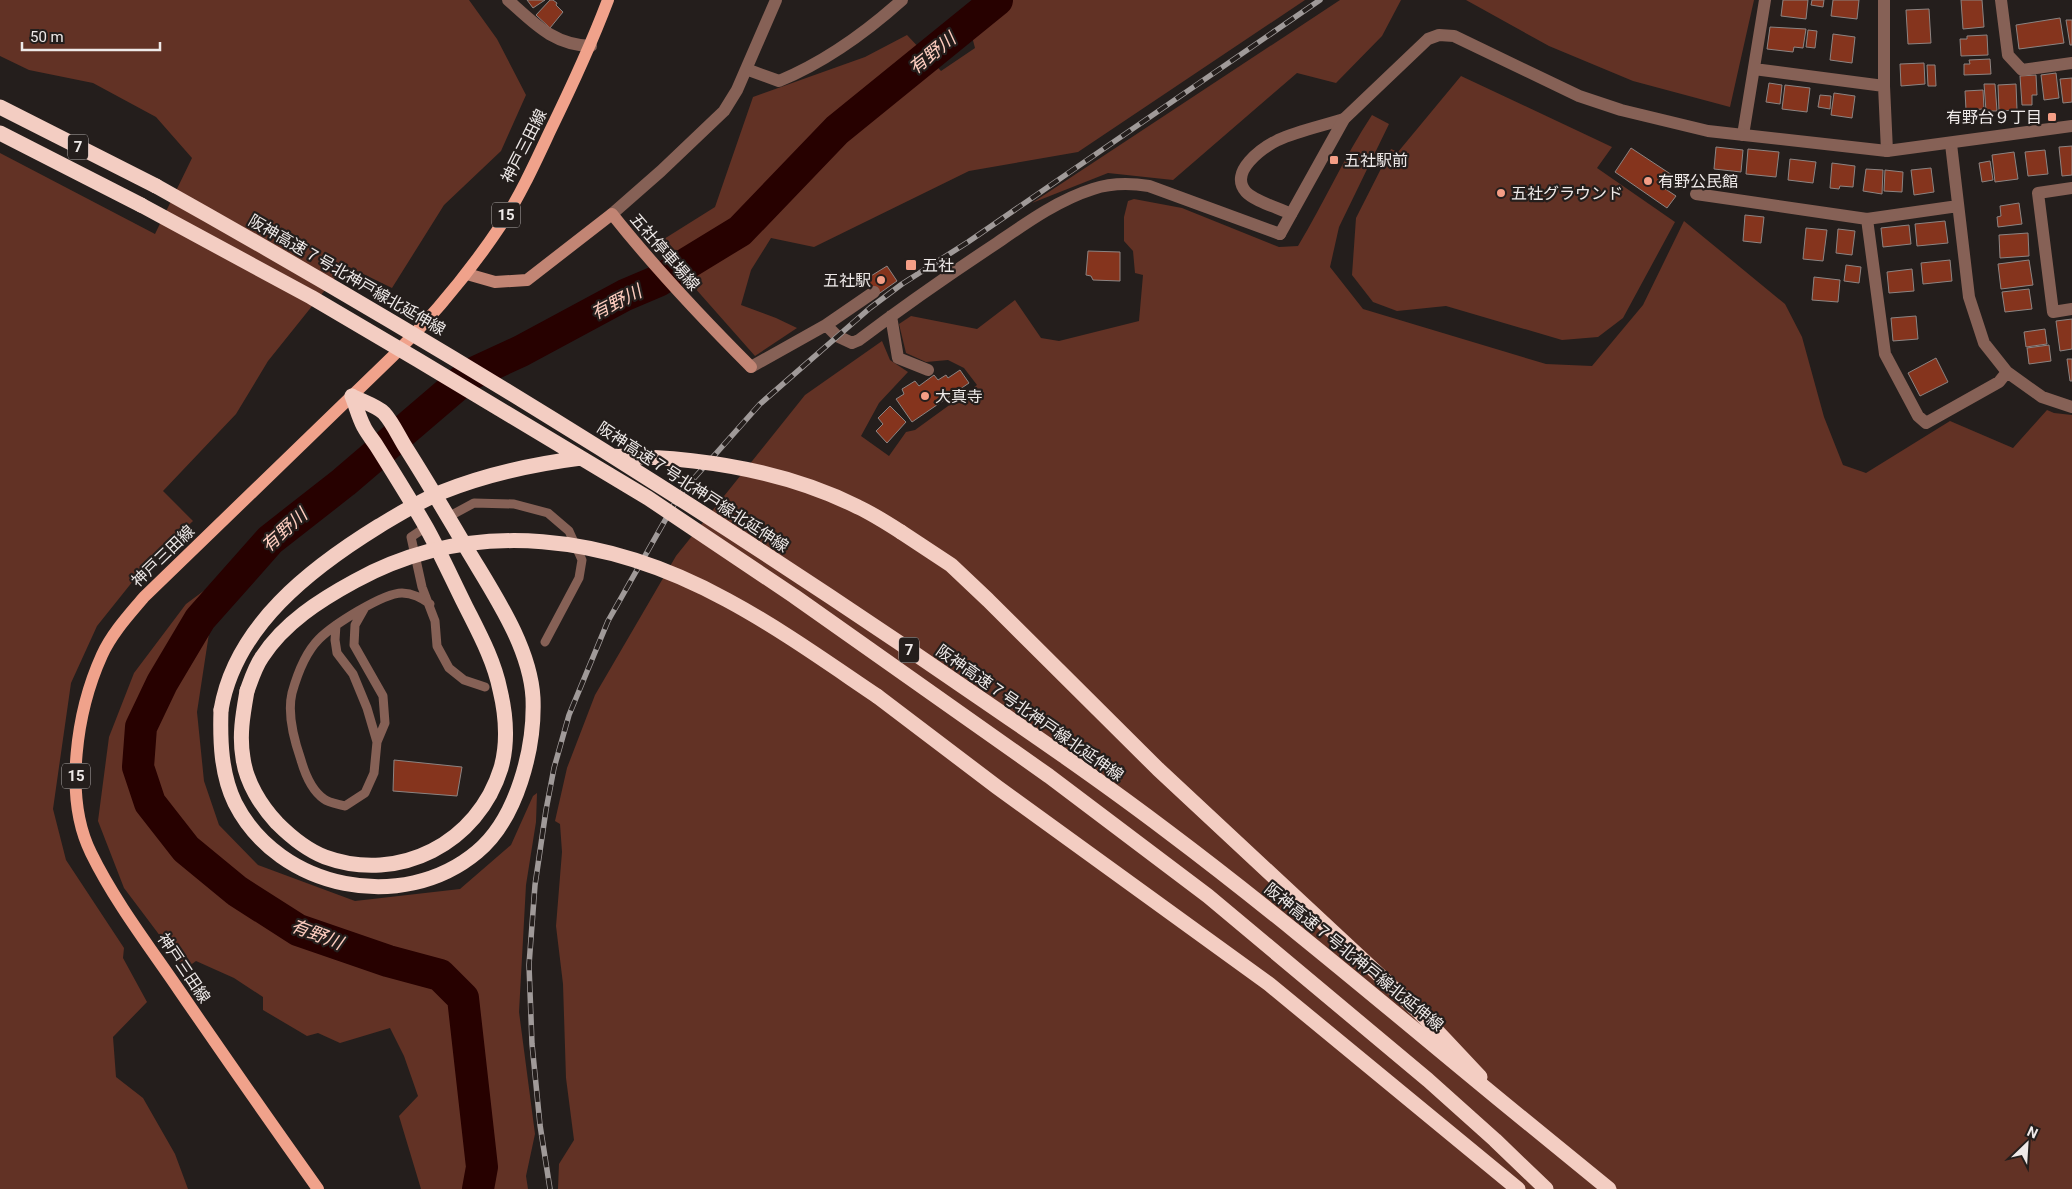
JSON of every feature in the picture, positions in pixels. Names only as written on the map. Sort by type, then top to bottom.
[{"type":"highway","name":"阪神高速７号北神戸線北延伸線","points":[[0,107],[156,186],[392,321],[584,438],[802,578],[951,678],[1166,830],[1318,949],[1609,1189]]},
{"type":"highway","name":"阪神高速７号北神戸線北延伸線","points":[[0,133],[141,204],[311,297],[648,498],[794,596],[1050,776],[1208,896],[1428,1080],[1546,1189]]},
{"type":"highway","points":[[352,396],[383,412],[429,484],[448,517],[514,631],[525,662],[533,697],[529,747],[524,772],[514,798],[498,829],[479,850],[456,868],[429,879],[378,887],[361,887],[346,885],[312,874],[285,860],[253,832],[234,801],[223,764],[220,746],[221,710],[224,691],[238,657],[268,616],[312,572],[337,552],[403,511],[440,492],[479,478],[538,463],[598,455],[644,456],[686,460],[742,469],[797,482],[858,506],[951,565],[1035,644],[1158,768],[1420,1013],[1507,1106]]},
{"type":"highway","points":[[352,396],[364,427],[426,527],[493,663],[505,718],[504,752],[501,768],[492,790],[479,813],[446,844],[400,864],[362,865],[323,856],[302,844],[271,817],[259,800],[249,780],[243,759],[241,738],[247,692],[261,658],[272,644],[310,608],[343,587],[372,572],[409,558],[443,548],[514,540],[562,542],[620,554],[675,574],[727,600],[794,640],[877,696],[1004,792],[1270,984],[1518,1189]]},
{"type":"main road","name":"神戸三田線","points":[[318,1189],[256,1103],[135,926],[90,852],[77,804],[77,757],[89,691],[102,655],[122,624],[144,596],[431,318],[466,274],[502,224],[530,172],[591,46],[608,0]]},
{"type":"main road","name":"五社停車場線","points":[[466,274],[495,282],[527,280],[612,214],[644,254],[703,319],[751,367]]},
{"type":"street","points":[[508,0],[550,36],[578,46],[591,46]]},
{"type":"street","points":[[612,214],[661,171],[724,111],[746,69],[776,0]]},
{"type":"street","points":[[746,69],[779,81],[827,58],[874,24],[902,0]]},
{"type":"street","points":[[1743,135],[1765,0]]},
{"type":"street","points":[[1884,0],[1884,86],[1887,151]]},
{"type":"street","points":[[2001,0],[2008,55],[2022,70],[2072,63]]},
{"type":"street","points":[[826,325],[837,336],[852,343],[1024,225],[1075,196],[1107,186],[1134,184],[1149,186],[1280,234],[1344,119],[1428,39],[1439,35],[1447,35],[1466,42],[1579,96],[1599,103],[1681,125],[1743,135],[1887,151],[1951,144],[2072,126]]},
{"type":"street","points":[[1754,69],[1884,86]]},
{"type":"street","points":[[1291,214],[1248,194],[1242,187],[1241,176],[1243,169],[1251,159],[1277,140],[1344,119]]},
{"type":"street","points":[[1951,144],[1969,297],[1984,343],[2007,372],[2042,397],[2072,407]]},
{"type":"street","points":[[2072,188],[2038,193],[2053,312],[2072,309]]},
{"type":"street","points":[[1696,194],[1867,219],[1958,206]]},
{"type":"street","points":[[1867,219],[1884,354],[1918,416],[1926,423],[1999,382],[2007,372]]},
{"type":"street","points":[[751,367],[826,325],[874,292]]},
{"type":"street","points":[[891,316],[898,358],[928,370]]},
{"type":"lane","points":[[448,517],[474,503],[514,504],[548,513],[569,532],[582,560],[579,578],[545,642]]},
{"type":"lane","points":[[426,527],[410,537],[422,586],[435,621],[437,646],[449,668],[464,680],[485,687]]},
{"type":"lane","points":[[364,608],[355,625],[354,645],[383,696],[385,723],[377,742],[374,773],[365,793],[345,806],[324,799],[308,779],[291,723],[292,694],[301,667],[318,640],[336,624],[364,608],[400,593],[417,595],[430,604]]},
{"type":"lane","points":[[336,624],[335,640],[337,653],[354,674],[377,742]]},
{"type":"shaded area","points":[[0,0],[469,0],[497,39],[526,95],[501,151],[444,205],[392,288],[345,265],[268,361],[236,414],[163,491],[193,521],[145,566],[97,626],[71,683],[53,809],[66,860],[124,948],[123,958],[147,1002],[113,1037],[116,1077],[143,1098],[175,1154],[188,1189],[0,1189],[0,153],[155,234],[192,158],[156,117],[93,83],[29,70],[0,56]]},
{"type":"shaded area","points":[[976,0],[1305,0],[1078,152],[969,171],[814,247],[771,238],[751,270],[741,305],[797,328],[755,356],[656,244],[715,207],[753,97],[865,57],[907,35],[941,71],[975,48],[965,10]]},
{"type":"shaded area","points":[[1340,0],[1401,0],[1382,36],[1336,83],[1297,73],[1173,180],[1108,173],[1032,203]]},
{"type":"shaded area","points":[[1466,0],[1754,0],[1730,107],[1633,81],[1549,46]]},
{"type":"shaded area","name":"五社グラウンド","points":[[1461,76],[1612,147],[1597,168],[1675,222],[1623,318],[1598,337],[1562,340],[1446,306],[1397,311],[1373,302],[1352,275],[1356,218],[1391,149],[1398,152]]},
{"type":"shaded area","points":[[1372,115],[1389,124],[1339,227],[1330,267],[1363,309],[1546,364],[1592,366],[1643,305],[1684,221],[1785,304],[1802,337],[1824,417],[1843,465],[1866,473],[1950,421],[2013,448],[2047,410],[2054,413],[2072,415],[2072,1189],[558,1189],[559,1164],[574,1140],[566,1078],[563,984],[556,926],[562,852],[560,824],[555,821],[567,768],[595,695],[676,556],[805,395],[882,341],[890,360],[908,372],[879,403],[861,436],[889,456],[906,432],[915,430],[977,385],[964,368],[948,360],[926,362],[906,353],[899,324],[911,316],[977,329],[1015,300],[1041,338],[1059,341],[1139,321],[1143,275],[1135,273],[1133,251],[1124,241],[1124,217],[1128,201],[1134,199],[1182,208],[1279,247],[1298,246],[1352,147]]},
{"type":"shaded area","points":[[217,581],[197,712],[204,781],[219,825],[258,865],[355,901],[460,889],[511,845],[533,796],[537,793],[536,822],[526,885],[519,1012],[535,1134],[526,1176],[528,1189],[421,1189],[399,1116],[418,1096],[404,1056],[390,1028],[340,1043],[318,1033],[307,1036],[263,1010],[263,997],[234,978],[196,961],[185,969],[124,888],[98,821],[109,737],[134,673],[186,604]]},
{"type":"building","points":[[527,0],[545,0],[533,8]]},
{"type":"building","points":[[550,0],[557,3],[556,5],[563,12],[550,28],[536,15]]},
{"type":"building","points":[[1783,0],[1808,0],[1806,19],[1781,16]]},
{"type":"building","points":[[1812,0],[1824,0],[1823,7],[1811,5]]},
{"type":"building","points":[[1833,0],[1859,0],[1857,19],[1831,16]]},
{"type":"building","points":[[1961,0],[1982,0],[1984,27],[1963,29]]},
{"type":"building","points":[[1929,9],[1931,43],[1908,44],[1906,10]]},
{"type":"building","points":[[2060,18],[2064,43],[2019,49],[2016,25]]},
{"type":"building","points":[[2066,20],[2072,20],[2072,45],[2070,45]]},
{"type":"building","points":[[1770,27],[1806,29],[1803,48],[1794,47],[1793,52],[1767,49]]},
{"type":"building","points":[[1808,30],[1817,31],[1815,48],[1806,47]]},
{"type":"building","points":[[1833,34],[1855,37],[1852,63],[1830,60]]},
{"type":"building","points":[[1987,35],[1988,55],[1961,56],[1960,39],[1967,39],[1967,36]]},
{"type":"building","points":[[1990,59],[1991,74],[1964,75],[1964,64],[1970,64],[1969,60]]},
{"type":"building","points":[[1924,63],[1925,84],[1901,86],[1900,64]]},
{"type":"building","points":[[1927,65],[1935,65],[1936,86],[1928,86]]},
{"type":"building","points":[[2056,73],[2059,98],[2044,100],[2041,75]]},
{"type":"building","points":[[2036,75],[2037,95],[2032,95],[2032,105],[2022,105],[2020,76]]},
{"type":"building","points":[[2072,78],[2072,102],[2063,103],[2060,79]]},
{"type":"building","points":[[1769,83],[1782,85],[1780,104],[1766,102]]},
{"type":"building","points":[[1984,84],[1995,84],[1997,111],[1986,111]]},
{"type":"building","points":[[2016,84],[2017,110],[1999,111],[1998,85]]},
{"type":"building","points":[[1785,85],[1810,88],[1807,112],[1782,109]]},
{"type":"building","points":[[1983,90],[1984,109],[1966,110],[1965,91]]},
{"type":"building","points":[[1834,93],[1855,96],[1852,118],[1831,115]]},
{"type":"building","points":[[1820,95],[1831,96],[1830,109],[1818,107]]},
{"type":"building","points":[[2072,146],[2072,175],[2062,176],[2059,147]]},
{"type":"building","points":[[1716,147],[1743,150],[1741,172],[1714,169]]},
{"type":"building","name":"有野公民館","points":[[1631,148],[1672,175],[1664,188],[1676,196],[1667,208],[1615,172]]},
{"type":"building","points":[[1748,149],[1779,152],[1776,177],[1746,174]]},
{"type":"building","points":[[2045,150],[2048,174],[2028,176],[2025,152]]},
{"type":"building","points":[[2014,152],[2018,179],[1995,182],[1992,155]]},
{"type":"building","points":[[1790,159],[1816,162],[1813,183],[1788,180]]},
{"type":"building","points":[[1990,161],[1993,180],[1982,182],[1979,163]]},
{"type":"building","points":[[1832,163],[1855,166],[1853,187],[1840,186],[1839,189],[1830,188]]},
{"type":"building","points":[[1931,168],[1934,192],[1914,195],[1911,170]]},
{"type":"building","points":[[1866,169],[1883,170],[1882,194],[1863,191]]},
{"type":"building","points":[[1885,170],[1903,172],[1902,192],[1884,191]]},
{"type":"building","points":[[2019,203],[2022,224],[1998,227],[1997,217],[2001,216],[2000,206]]},
{"type":"building","points":[[1745,215],[1764,217],[1761,243],[1743,241]]},
{"type":"building","points":[[1945,221],[1948,243],[1917,246],[1915,224]]},
{"type":"building","points":[[1909,225],[1911,244],[1883,247],[1881,228]]},
{"type":"building","points":[[1806,228],[1827,230],[1823,261],[1803,259]]},
{"type":"building","points":[[1838,229],[1855,231],[1852,255],[1836,253]]},
{"type":"building","points":[[2028,233],[2029,256],[2000,258],[1999,235]]},
{"type":"building","points":[[1088,251],[1120,252],[1120,281],[1093,280],[1091,276],[1086,275]]},
{"type":"building","points":[[1950,260],[1952,281],[1923,284],[1921,263]]},
{"type":"building","points":[[2029,260],[2033,285],[2001,289],[1998,264]]},
{"type":"building","points":[[1846,265],[1861,267],[1859,283],[1844,281]]},
{"type":"building","name":"五社駅","points":[[887,266],[897,281],[877,295],[866,279]]},
{"type":"building","points":[[1912,269],[1914,291],[1889,293],[1887,272]]},
{"type":"building","points":[[1814,277],[1840,280],[1838,302],[1812,300]]},
{"type":"building","points":[[2029,289],[2032,309],[2005,312],[2002,292]]},
{"type":"building","points":[[1916,316],[1918,339],[1893,341],[1891,318]]},
{"type":"building","points":[[2072,319],[2072,349],[2060,351],[2056,321]]},
{"type":"building","points":[[2045,329],[2047,344],[2026,347],[2024,332]]},
{"type":"building","points":[[2049,345],[2051,361],[2029,364],[2027,348]]},
{"type":"building","points":[[1936,358],[1948,382],[1920,396],[1908,373]]},
{"type":"building","points":[[2067,359],[2072,359],[2072,381],[2070,381]]},
{"type":"building","name":"大真寺","points":[[960,370],[969,383],[912,422],[896,399],[904,394],[902,389],[915,381],[919,386],[934,375],[938,380],[946,375],[948,378]]},
{"type":"building","points":[[890,406],[906,422],[887,443],[876,431],[883,424],[878,418]]},
{"type":"building","points":[[394,760],[462,767],[457,796],[393,791]]},
{"type":"waterway","name":"有野川","points":[[478,1189],[482,1167],[463,998],[440,975],[388,961],[298,930],[237,891],[186,849],[150,803],[138,767],[141,727],[162,683],[200,619],[270,540],[344,482],[469,375],[521,351],[625,295],[658,281],[740,231],[837,130],[997,0]]},
{"type":"railway","points":[[550,1189],[540,1125],[532,1044],[529,965],[535,885],[546,810],[554,768],[569,715],[608,621],[680,494],[760,404],[870,308],[902,284],[968,242],[1320,0]]},
{"type":"place","name":"有野台９丁目","points":[[2052,117]]},
{"type":"place","name":"五社駅前","points":[[1334,160]]},
{"type":"place","name":"有野公民館","points":[[1648,181]]},
{"type":"place","name":"五社グラウンド","points":[[1501,193]]},
{"type":"place","name":"五社","points":[[911,265]]},
{"type":"place","name":"五社駅","points":[[881,280]]},
{"type":"place","name":"大真寺","points":[[925,396]]}]
